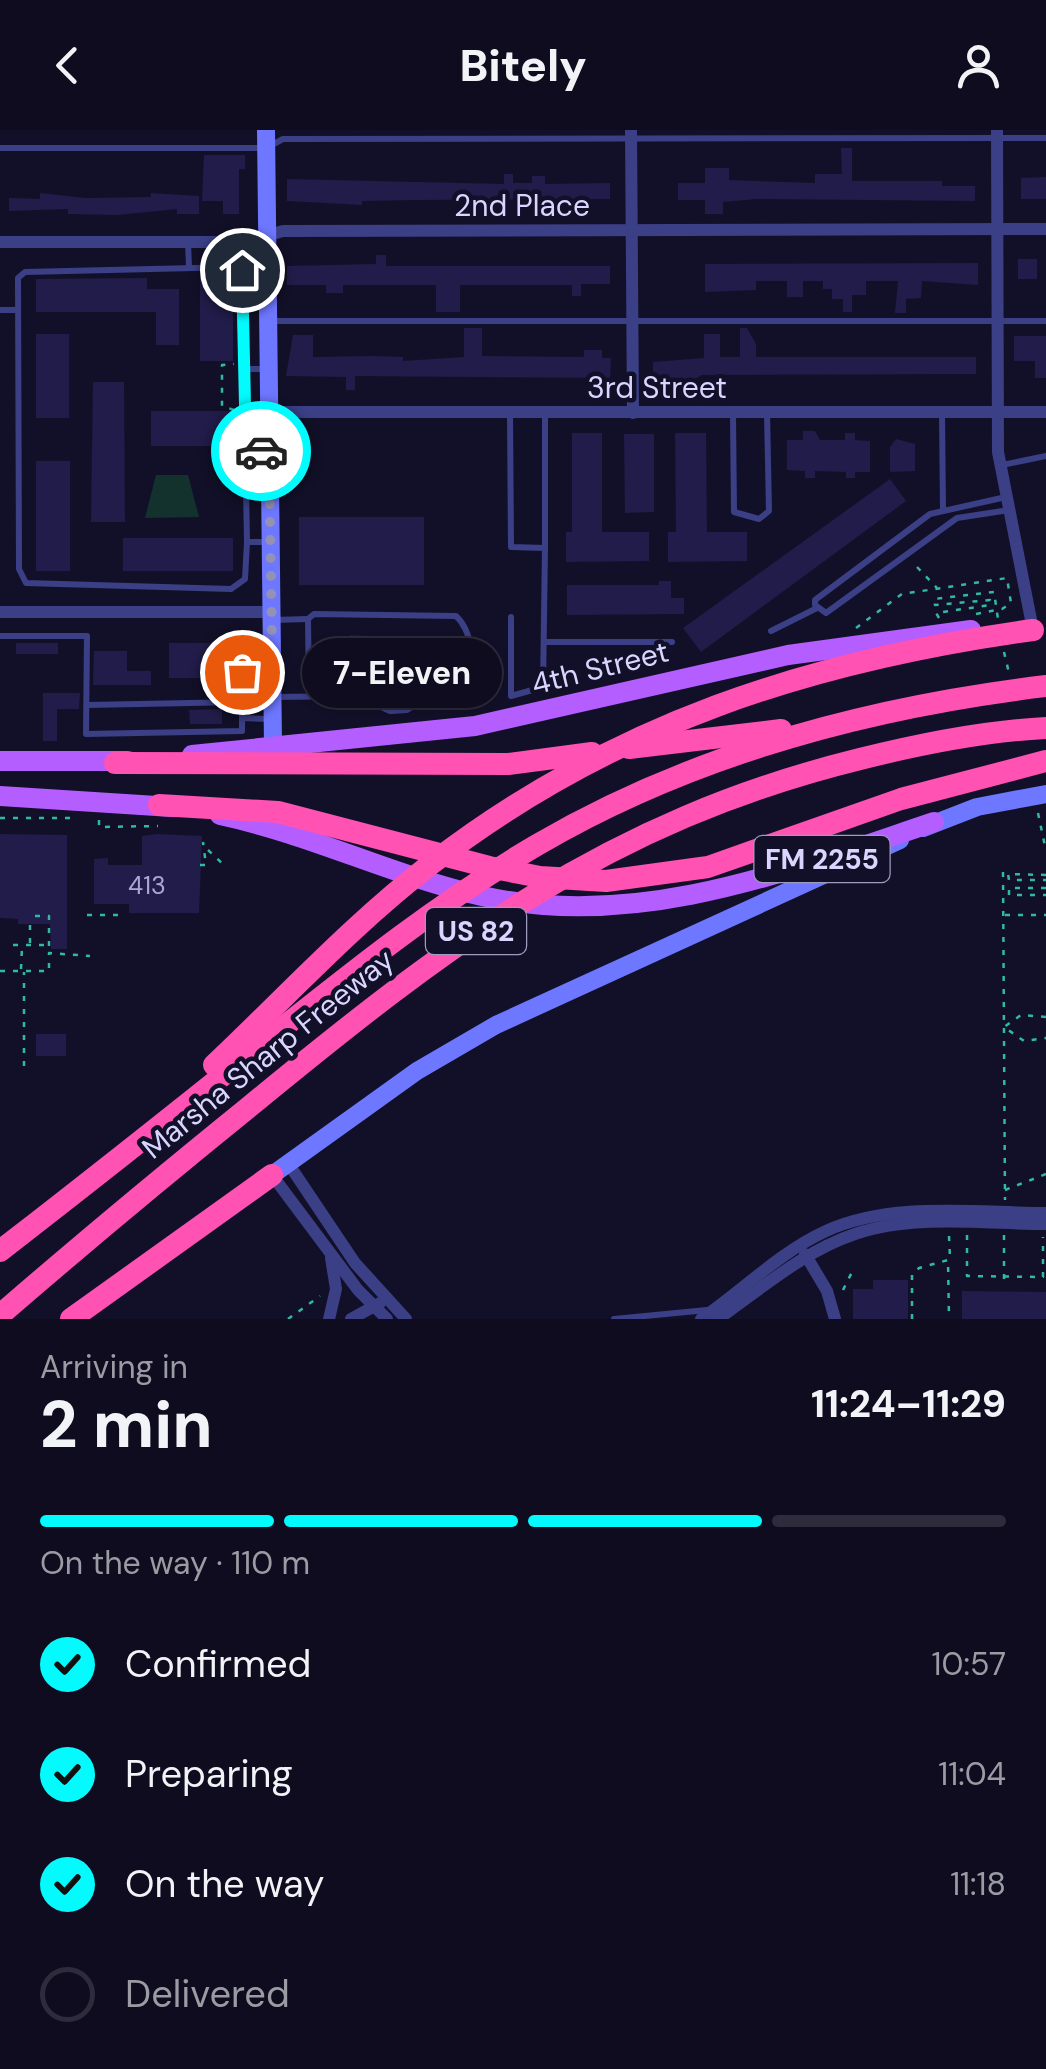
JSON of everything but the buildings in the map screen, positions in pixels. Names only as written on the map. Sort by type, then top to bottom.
[{"type":"highway","points":[[91,1181],[428,866],[587,761],[738,695],[890,654],[1040,630]]},
{"type":"highway","name":"Marsha Sharp Freeway","points":[[0,1251],[370,958],[452,897],[539,843],[631,797],[723,759],[902,707],[1046,686]]},
{"type":"highway","points":[[115,763],[508,764],[779,731],[902,707]]},
{"type":"highway","name":"Marsha Sharp Freeway","points":[[0,1315],[382,998],[542,886],[636,837],[716,802],[810,771],[908,746],[1046,728]]},
{"type":"highway","points":[[158,816],[278,812],[540,877],[606,880],[708,867],[902,799],[1046,761]]},
{"type":"highway","points":[[71,1319],[280,1169]]},
{"type":"main road","points":[[266,139],[274,746]]},
{"type":"main road","name":"4th Street","points":[[0,761],[115,763],[475,726],[774,658],[867,642],[982,630],[1040,630]]},
{"type":"main road","name":"FM 2255","points":[[0,796],[158,816],[224,816],[481,896],[536,904],[617,905],[709,892],[934,822]]},
{"type":"main road","points":[[280,1169],[417,1071],[496,1026],[934,822],[978,807],[1042,803]]},
{"type":"street","points":[[631,134],[633,412]]},
{"type":"street","points":[[997,134],[997,412],[1001,465],[1040,630]]},
{"type":"street","name":"2nd Place","points":[[0,242],[244,242],[283,231],[1046,229]]},
{"type":"street","name":"3rd Street","points":[[268,412],[1046,412]]},
{"type":"street","points":[[0,612],[272,616]]},
{"type":"street","points":[[280,1169],[330,1250],[372,1304],[384,1314],[406,1319]]},
{"type":"street","points":[[280,1169],[384,1314]]},
{"type":"street","points":[[701,1319],[716,1314],[826,1231],[885,1216],[1046,1214]]},
{"type":"street","points":[[803,1252],[884,1227],[1044,1229]]},
{"type":"street","points":[[329,1319],[336,1289],[330,1250]]},
{"type":"street","points":[[803,1252],[827,1292],[835,1319]]},
{"type":"street","points":[[351,1319],[372,1304]]},
{"type":"lane","points":[[0,148],[266,139],[631,134],[997,134],[1046,138]]},
{"type":"lane","points":[[188,242],[188,267]]},
{"type":"lane","points":[[188,267],[242,270],[248,542],[244,580],[231,589],[26,584],[19,570],[18,278],[32,268],[188,267]]},
{"type":"lane","points":[[0,310],[18,310]]},
{"type":"lane","points":[[268,321],[1046,321]]},
{"type":"lane","points":[[245,366],[268,369]]},
{"type":"lane","points":[[733,412],[734,512],[740,517],[759,519],[769,510],[767,412]]},
{"type":"lane","points":[[942,412],[943,510]]},
{"type":"lane","points":[[510,413],[511,547],[545,548]]},
{"type":"lane","points":[[511,617],[511,696],[543,687],[545,413]]},
{"type":"lane","points":[[246,450],[269,451]]},
{"type":"lane","points":[[1001,465],[1046,456]]},
{"type":"lane","points":[[1008,504],[956,518],[826,613],[817,608],[815,600],[930,514],[1008,504]]},
{"type":"lane","points":[[930,514],[940,530]]},
{"type":"lane","points":[[248,542],[271,542]]},
{"type":"lane","points":[[771,631],[817,608]]},
{"type":"lane","points":[[308,696],[308,620],[314,614],[456,616],[470,637],[467,685],[458,694],[427,698],[407,693]]},
{"type":"lane","points":[[272,616],[308,620]]},
{"type":"lane","points":[[0,636],[87,636],[86,734],[242,731],[242,641],[272,641]]},
{"type":"lane","points":[[544,642],[672,642]]},
{"type":"lane","points":[[273,697],[386,693]]},
{"type":"lane","points":[[357,696],[390,711],[407,710],[427,698]]},
{"type":"lane","points":[[86,705],[242,702]]},
{"type":"lane","points":[[242,718],[273,719]]},
{"type":"lane","points":[[614,1319],[716,1314]]},
{"type":"path","points":[[245,366],[222,365],[222,406],[225,410],[245,408]]},
{"type":"path","points":[[918,568],[938,589]]},
{"type":"path","points":[[1008,578],[1011,603],[990,612],[936,618],[936,613],[990,606],[990,600],[935,606],[934,599],[994,592],[1009,676]]},
{"type":"path","points":[[1042,803],[1046,851]]},
{"type":"path","points":[[99,818],[99,827],[158,816]]},
{"type":"path","points":[[0,818],[79,818]]},
{"type":"path","points":[[200,865],[206,865],[203,842]]},
{"type":"path","points":[[206,849],[226,867]]},
{"type":"path","points":[[1003,872],[1005,1204]]},
{"type":"path","points":[[1008,874],[1046,877],[1009,880],[1008,874]]},
{"type":"path","points":[[1046,888],[1009,888],[1009,895],[1046,896]]},
{"type":"path","points":[[1003,915],[1046,914]]},
{"type":"path","points":[[87,915],[118,915]]},
{"type":"path","points":[[0,971],[49,971],[49,916],[35,916]]},
{"type":"path","points":[[30,925],[30,946]]},
{"type":"path","points":[[13,946],[49,945]]},
{"type":"path","points":[[22,946],[24,1066]]},
{"type":"path","points":[[49,954],[90,956]]},
{"type":"path","points":[[1004,1028],[1021,1016],[1046,1017]]},
{"type":"path","points":[[1004,1028],[1024,1041],[1046,1038]]},
{"type":"path","points":[[1005,1190],[1046,1174]]},
{"type":"path","points":[[967,1234],[967,1276],[1045,1277],[1044,1229]]},
{"type":"path","points":[[949,1234],[949,1319]]},
{"type":"path","points":[[1004,1234],[1004,1287]]},
{"type":"path","points":[[912,1319],[912,1276],[934,1262],[950,1260]]},
{"type":"path","points":[[843,1290],[852,1272]]},
{"type":"path","points":[[288,1319],[329,1290]]},
{"type":"green space","points":[[156,475],[188,475],[199,517],[145,518]]},
{"type":"way so far","points":[[242,672],[242,641],[272,641],[269,451],[261,451]]},
{"type":"place","name":"7-Eleven","points":[[242,672]]},
{"type":"route","points":[[242,270],[246,450],[261,451]]}]
